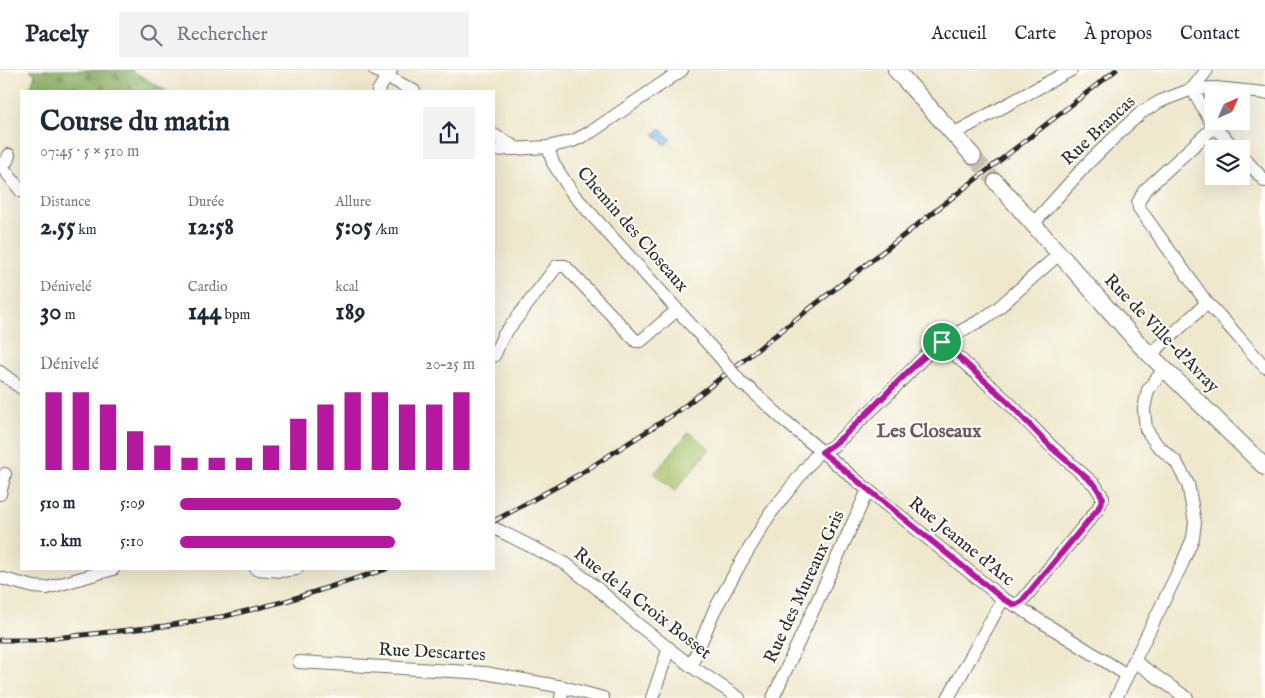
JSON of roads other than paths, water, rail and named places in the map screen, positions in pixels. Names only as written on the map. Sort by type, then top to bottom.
[{"type":"main road","points":[[896,70],[973,156]]},
{"type":"main road","name":"Rue de Ville-d'Avray","points":[[996,182],[1150,356],[1265,466]]},
{"type":"street","points":[[375,70],[389,73],[413,90]]},
{"type":"street","points":[[495,150],[548,147],[573,141],[591,132],[682,70]]},
{"type":"street","points":[[953,134],[1071,70]]},
{"type":"street","points":[[1205,111],[1192,89],[1207,70]]},
{"type":"street","points":[[379,90],[389,73]]},
{"type":"street","name":"Rue Brancas","points":[[1033,224],[1086,165],[1142,112],[1161,101],[1192,89],[1216,88],[1265,93]]},
{"type":"street","points":[[1211,130],[1144,191],[1138,203],[1139,208],[1207,303],[1219,314],[1245,347],[1265,366]]},
{"type":"street","points":[[1217,130],[1227,140]]},
{"type":"street","points":[[495,136],[518,149]]},
{"type":"street","name":"Chemin des Closeaux","points":[[548,147],[553,164],[573,194],[719,356]]},
{"type":"street","points":[[5,153],[20,189]]},
{"type":"street","points":[[1250,164],[1265,181]]},
{"type":"street","points":[[691,666],[714,612],[770,514],[817,454],[832,446],[846,434],[928,352],[997,309],[1059,254]]},
{"type":"street","points":[[495,354],[503,336],[557,266],[565,266],[636,341],[641,342],[677,310]]},
{"type":"street","points":[[1150,356],[1207,303]]},
{"type":"street","points":[[942,342],[1008,402],[1052,448],[1095,485],[1103,498],[1098,509],[1022,601],[1015,605]]},
{"type":"street","name":"Rue Jeanne d'Arc","points":[[719,356],[742,384],[785,421],[1003,599],[1127,675]]},
{"type":"street","points":[[1116,698],[1182,564],[1192,538],[1194,522],[1188,484],[1176,462],[1157,445],[1146,429],[1144,409],[1148,390],[1164,369]]},
{"type":"street","points":[[0,372],[20,387]]},
{"type":"street","points":[[0,494],[5,474]]},
{"type":"street","name":"Rue des Mureaux Gris","points":[[773,698],[868,490]]},
{"type":"street","name":"Rue de la Croix Bosset","points":[[495,529],[566,564],[691,666],[739,698]]},
{"type":"street","points":[[0,578],[34,587],[47,588],[110,570]]},
{"type":"street","points":[[268,570],[288,570]]},
{"type":"street","points":[[948,698],[1003,599]]},
{"type":"street","points":[[652,698],[669,648]]},
{"type":"street","points":[[1134,661],[1187,698]]},
{"type":"street","name":"Rue Descartes","points":[[299,662],[485,673],[562,693],[603,698]]},
{"type":"water","points":[[660,128],[671,139],[665,145],[654,134]]},
{"type":"tunnel","points":[[973,156],[996,182]]},
{"type":"railway","points":[[495,520],[580,474],[677,412],[1116,70]]},
{"type":"railway","points":[[0,640],[36,640],[165,626],[226,616],[286,601],[383,570]]},
{"type":"district","name":"Les Closeaux","points":[[929,432]]}]
